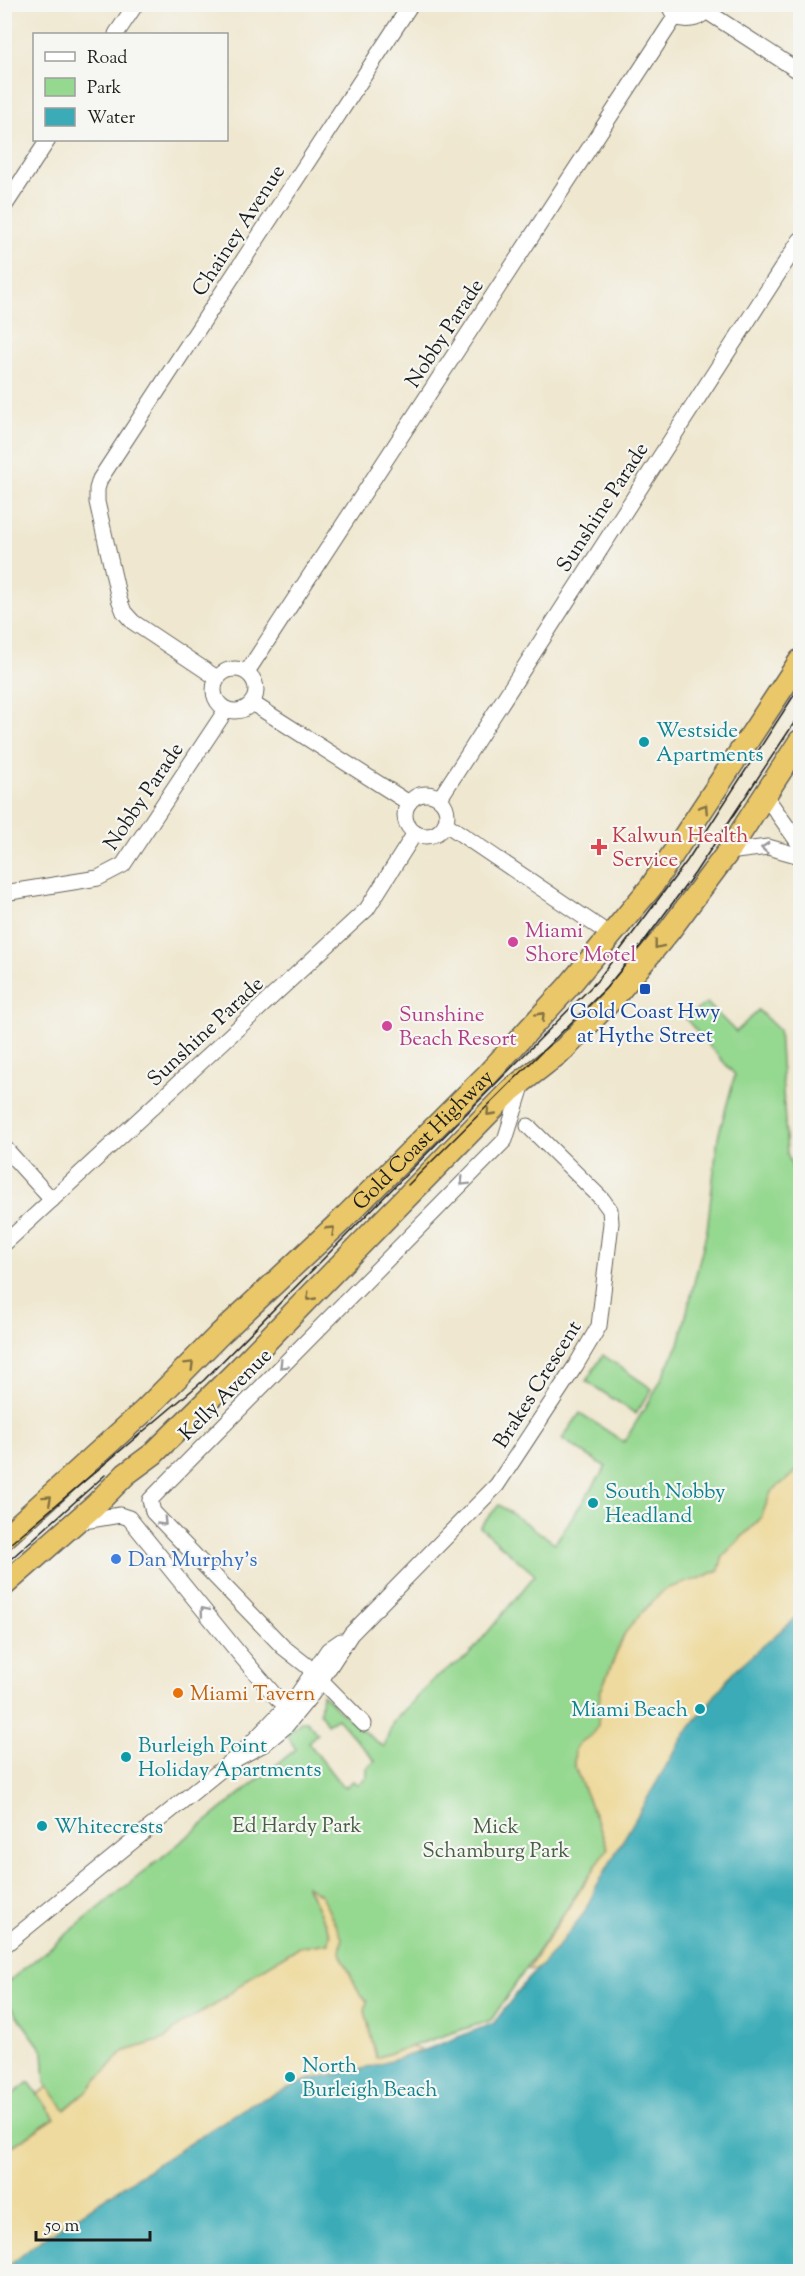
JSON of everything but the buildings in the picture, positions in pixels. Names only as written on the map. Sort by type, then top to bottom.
[{"type":"highway","name":"Gold Coast Highway","points":[[4,1538],[144,1411],[220,1334],[339,1223],[487,1074],[612,936],[651,887],[801,661]]},
{"type":"highway","name":"Gold Coast Highway","points":[[4,1585],[76,1522],[126,1474],[153,1454],[511,1090],[564,1049],[615,997],[669,932],[728,852],[801,741]]},
{"type":"street","points":[[118,33],[136,4]]},
{"type":"street","name":"Chainey Avenue","points":[[217,678],[133,622],[124,612],[119,599],[98,502],[99,479],[411,4]]},
{"type":"street","points":[[671,11],[689,20],[698,18],[707,8],[801,72]]},
{"type":"street","name":"Nobby Parade","points":[[247,672],[671,11]]},
{"type":"street","points":[[4,207],[47,141]]},
{"type":"street","name":"Sunshine Parade","points":[[440,798],[801,240]]},
{"type":"street","points":[[241,669],[247,672],[255,683],[255,697],[252,703],[240,711],[226,710],[214,696],[213,690],[217,678],[227,670],[241,669]]},
{"type":"street","points":[[252,703],[408,803]]},
{"type":"street","name":"Nobby Parade","points":[[4,893],[98,878],[123,865],[226,710]]},
{"type":"street","points":[[420,794],[440,798],[447,810],[446,824],[442,830],[429,836],[415,833],[405,816],[408,803],[420,794]]},
{"type":"street","points":[[764,794],[801,845]]},
{"type":"street","points":[[446,824],[612,936]]},
{"type":"street","name":"Sunshine Parade","points":[[4,1244],[367,909],[415,833]]},
{"type":"street","points":[[728,852],[768,847],[801,856]]},
{"type":"street","name":"Kelly Avenue","points":[[364,1724],[317,1676],[283,1647],[153,1512],[150,1500],[505,1140],[524,1080]]},
{"type":"street","name":"Brakes Crescent","points":[[4,1946],[236,1759],[274,1737],[317,1676],[330,1649],[351,1634],[497,1485],[598,1328],[611,1228],[610,1210],[602,1199],[528,1126]]},
{"type":"street","points":[[4,1147],[52,1200]]},
{"type":"street","points":[[76,1522],[109,1515],[124,1515],[129,1518],[277,1698],[295,1706]]},
{"type":"green space","points":[[707,1003],[736,1032],[758,1010],[779,1030],[787,1153],[800,1187],[800,1469],[771,1492],[761,1518],[723,1556],[719,1570],[701,1578],[625,1633],[600,1693],[599,1725],[591,1736],[580,1742],[575,1749],[574,1765],[608,1848],[491,2020],[376,2058],[365,2011],[367,2001],[360,1995],[340,1953],[342,1938],[307,1887],[330,1934],[329,1943],[299,1947],[256,1973],[215,2005],[181,2024],[165,2039],[123,2052],[88,2090],[64,2110],[45,2083],[43,2051],[5,1999],[5,1984],[296,1749],[286,1735],[302,1721],[307,1721],[317,1734],[308,1742],[342,1786],[346,1787],[353,1781],[358,1785],[367,1776],[367,1768],[375,1761],[337,1718],[327,1724],[320,1713],[322,1694],[359,1728],[384,1747],[393,1722],[434,1679],[468,1656],[535,1575],[480,1527],[499,1505],[555,1543],[606,1467],[562,1439],[580,1413],[624,1442],[653,1395],[679,1344],[707,1230],[718,1137],[735,1075],[685,1018]]},
{"type":"green space","points":[[603,1355],[652,1389],[636,1414],[586,1381]]},
{"type":"green space","points":[[29,2082],[55,2118],[5,2151],[5,2100]]},
{"type":"sand","name":"Miami Beach","points":[[800,1469],[800,1781],[574,1972],[528,1969],[608,1848],[574,1765],[575,1749],[580,1742],[591,1736],[598,1725],[600,1693],[625,1633],[665,1589],[719,1570],[723,1556],[761,1518],[771,1492]]},
{"type":"sand","name":"North Burleigh Beach","points":[[307,1886],[321,1895],[342,1938],[340,1953],[360,1995],[367,2001],[365,2011],[376,2058],[411,2047],[478,2066],[5,2272],[5,2151],[55,2118],[38,2094],[48,2087],[65,2110],[88,2090],[123,2052],[165,2039],[181,2024],[215,2005],[256,1973],[299,1947],[329,1943],[330,1934]]},
{"type":"water","points":[[800,1614],[800,2271],[5,2271],[37,2243],[251,2104],[307,2080],[371,2067],[428,2049],[494,2023],[526,1981],[550,1956],[584,1913],[597,1885],[684,1735],[734,1671]]},
{"type":"tram line","points":[[4,1549],[204,1380],[597,981],[687,861],[800,686]]},
{"type":"tram line","points":[[408,1185],[606,988],[695,873],[800,714]]},
{"type":"tram line","points":[[4,1565],[105,1475]]},
{"type":"place","name":"Westside Apartments","points":[[644,742]]},
{"type":"place","name":"Kalwun Health Service","points":[[599,847]]},
{"type":"place","name":"Miami Shore Motel","points":[[513,942]]},
{"type":"place","name":"Gold Coast Hwy at Hythe Street","points":[[645,989]]},
{"type":"place","name":"Sunshine Beach Resort","points":[[387,1026]]},
{"type":"place","name":"South Nobby Headland","points":[[593,1503]]},
{"type":"place","name":"Dan Murphy's","points":[[116,1559]]},
{"type":"place","name":"Miami Tavern","points":[[178,1693]]},
{"type":"place","name":"Miami Beach","points":[[700,1709]]},
{"type":"place","name":"Burleigh Point Holiday Apartments","points":[[126,1757]]},
{"type":"place","name":"Whitecrests","points":[[42,1826]]},
{"type":"place","name":"North Burleigh Beach","points":[[290,2077]]},
{"type":"park label","name":"Ed Hardy Park","points":[[297,1825]]},
{"type":"park label","name":"Mick Schamburg Park","points":[[496,1838]]}]
